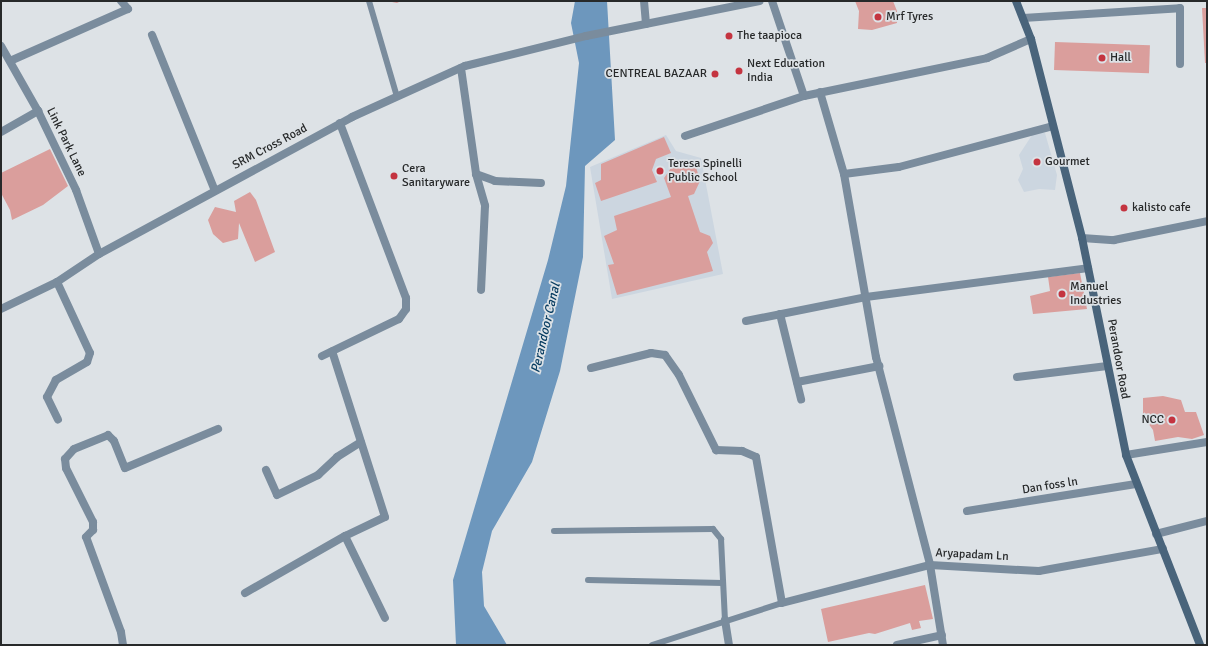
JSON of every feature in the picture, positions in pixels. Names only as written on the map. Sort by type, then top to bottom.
[{"type":"main road","name":"Perandoor Road","points":[[1016,1],[1031,39],[1082,238],[1126,455],[1136,484],[1200,645]]},
{"type":"street","points":[[10,62],[128,9],[121,1]]},
{"type":"street","points":[[644,1],[646,24]]},
{"type":"street","name":"SRM Cross Road","points":[[1,310],[57,282],[99,254],[340,123],[461,68],[612,30],[759,1]]},
{"type":"street","points":[[772,1],[804,96]]},
{"type":"street","points":[[1023,18],[1180,8],[1180,64]]},
{"type":"street","points":[[152,35],[215,191]]},
{"type":"street","points":[[685,136],[804,96],[987,58],[1031,39]]},
{"type":"street","name":"Link Park Lane","points":[[1,46],[38,112],[76,190],[99,254]]},
{"type":"street","points":[[461,68],[476,174],[485,206],[481,290]]},
{"type":"street","points":[[820,92],[844,174],[879,366],[930,565],[944,645]]},
{"type":"street","points":[[1,132],[38,112]]},
{"type":"street","points":[[322,356],[399,319],[406,309],[406,298],[340,123]]},
{"type":"street","points":[[844,174],[899,167],[1053,126]]},
{"type":"street","points":[[476,174],[495,181],[542,183]]},
{"type":"street","points":[[1082,238],[1114,240],[1207,221]]},
{"type":"street","points":[[746,321],[866,297],[1088,268]]},
{"type":"street","points":[[57,282],[90,353],[87,362],[56,380],[47,397],[58,420]]},
{"type":"street","points":[[780,314],[801,399]]},
{"type":"street","points":[[245,593],[345,536],[385,517],[332,351]]},
{"type":"street","points":[[592,368],[651,352],[665,355],[678,375],[716,450],[742,451],[756,457],[782,603]]},
{"type":"street","points":[[797,382],[879,366]]},
{"type":"street","points":[[1017,377],[1107,366]]},
{"type":"street","points":[[123,645],[119,625],[86,537],[93,530],[93,522],[66,468],[65,459],[74,449],[108,435],[114,441],[125,468],[218,429]]},
{"type":"street","points":[[266,470],[277,495],[318,475],[337,457],[361,442]]},
{"type":"street","points":[[1126,455],[1207,442]]},
{"type":"street","name":"Dan foss ln","points":[[966,511],[1136,484]]},
{"type":"street","points":[[1156,534],[1207,521]]},
{"type":"street","points":[[345,536],[385,618]]},
{"type":"street","name":"Aryapadam Ln","points":[[782,603],[930,565],[1039,570],[1163,549]]},
{"type":"street","points":[[725,620],[729,645]]},
{"type":"street","points":[[897,645],[942,635]]},
{"type":"lane","points":[[369,1],[397,97]]},
{"type":"lane","points":[[554,531],[713,529],[720,539],[725,620]]},
{"type":"lane","points":[[588,580],[723,583]]},
{"type":"lane","points":[[652,645],[725,620],[782,603]]},
{"type":"shaded area","name":"Gourmet","points":[[1034,132],[1045,133],[1057,175],[1055,190],[1039,189],[1024,192],[1018,180],[1023,169],[1019,155]]},
{"type":"shaded area","points":[[666,135],[676,151],[701,158],[723,274],[612,299],[590,167]]},
{"type":"water","name":"Perandoor Canal","points":[[575,1],[607,1],[615,140],[585,166],[583,257],[560,371],[532,462],[492,531],[482,572],[484,606],[507,645],[456,645],[453,580],[548,260],[566,186],[579,63],[571,23]]},
{"type":"building","points":[[387,1],[401,1],[397,3]]},
{"type":"building","name":"Mrf Tyres","points":[[855,1],[893,1],[897,11],[897,23],[872,30],[858,29],[859,11]]},
{"type":"building","points":[[1202,8],[1207,8],[1207,63],[1205,63]]},
{"type":"building","name":"Hall","points":[[1055,42],[1150,45],[1149,73],[1054,70]]},
{"type":"building","points":[[664,137],[671,153],[656,159],[652,170],[657,182],[601,201],[595,183],[601,180],[601,164]]},
{"type":"building","points":[[50,149],[68,186],[43,205],[12,220],[10,210],[1,193],[1,173]]},
{"type":"building","points":[[684,163],[696,167],[700,181],[694,194],[688,196],[700,232],[710,236],[713,243],[707,252],[713,271],[617,295],[608,265],[614,264],[604,236],[617,230],[614,216],[671,197],[664,178],[671,168]]},
{"type":"building","points":[[250,192],[256,200],[275,252],[255,262],[239,223],[238,239],[223,243],[213,234],[208,220],[215,207],[236,212],[234,201]]},
{"type":"building","name":"Manuel Industries","points":[[1080,273],[1087,309],[1033,314],[1030,296],[1050,291],[1048,277]]},
{"type":"building","name":"NCC","points":[[1163,396],[1181,400],[1185,412],[1196,412],[1204,435],[1192,439],[1178,437],[1155,441],[1153,430],[1143,416],[1143,398]]},
{"type":"building","points":[[925,585],[933,619],[919,621],[921,628],[912,630],[910,623],[875,634],[869,633],[828,642],[821,609]]},
{"type":"place","name":"Mrf Tyres","points":[[878,17]]},
{"type":"place","name":"The taapioca","points":[[729,36]]},
{"type":"place","name":"Hall","points":[[1102,58]]},
{"type":"place","name":"Next Education India","points":[[739,71]]},
{"type":"place","name":"CENTREAL BAZAAR","points":[[715,74]]},
{"type":"place","name":"Gourmet","points":[[1037,162]]},
{"type":"place","name":"Teresa Spinelli Public School","points":[[660,171]]},
{"type":"place","name":"Cera Sanitaryware","points":[[394,176]]},
{"type":"place","name":"kalisto cafe","points":[[1124,208]]},
{"type":"place","name":"Manuel Industries","points":[[1062,294]]},
{"type":"place","name":"NCC","points":[[1172,420]]}]
